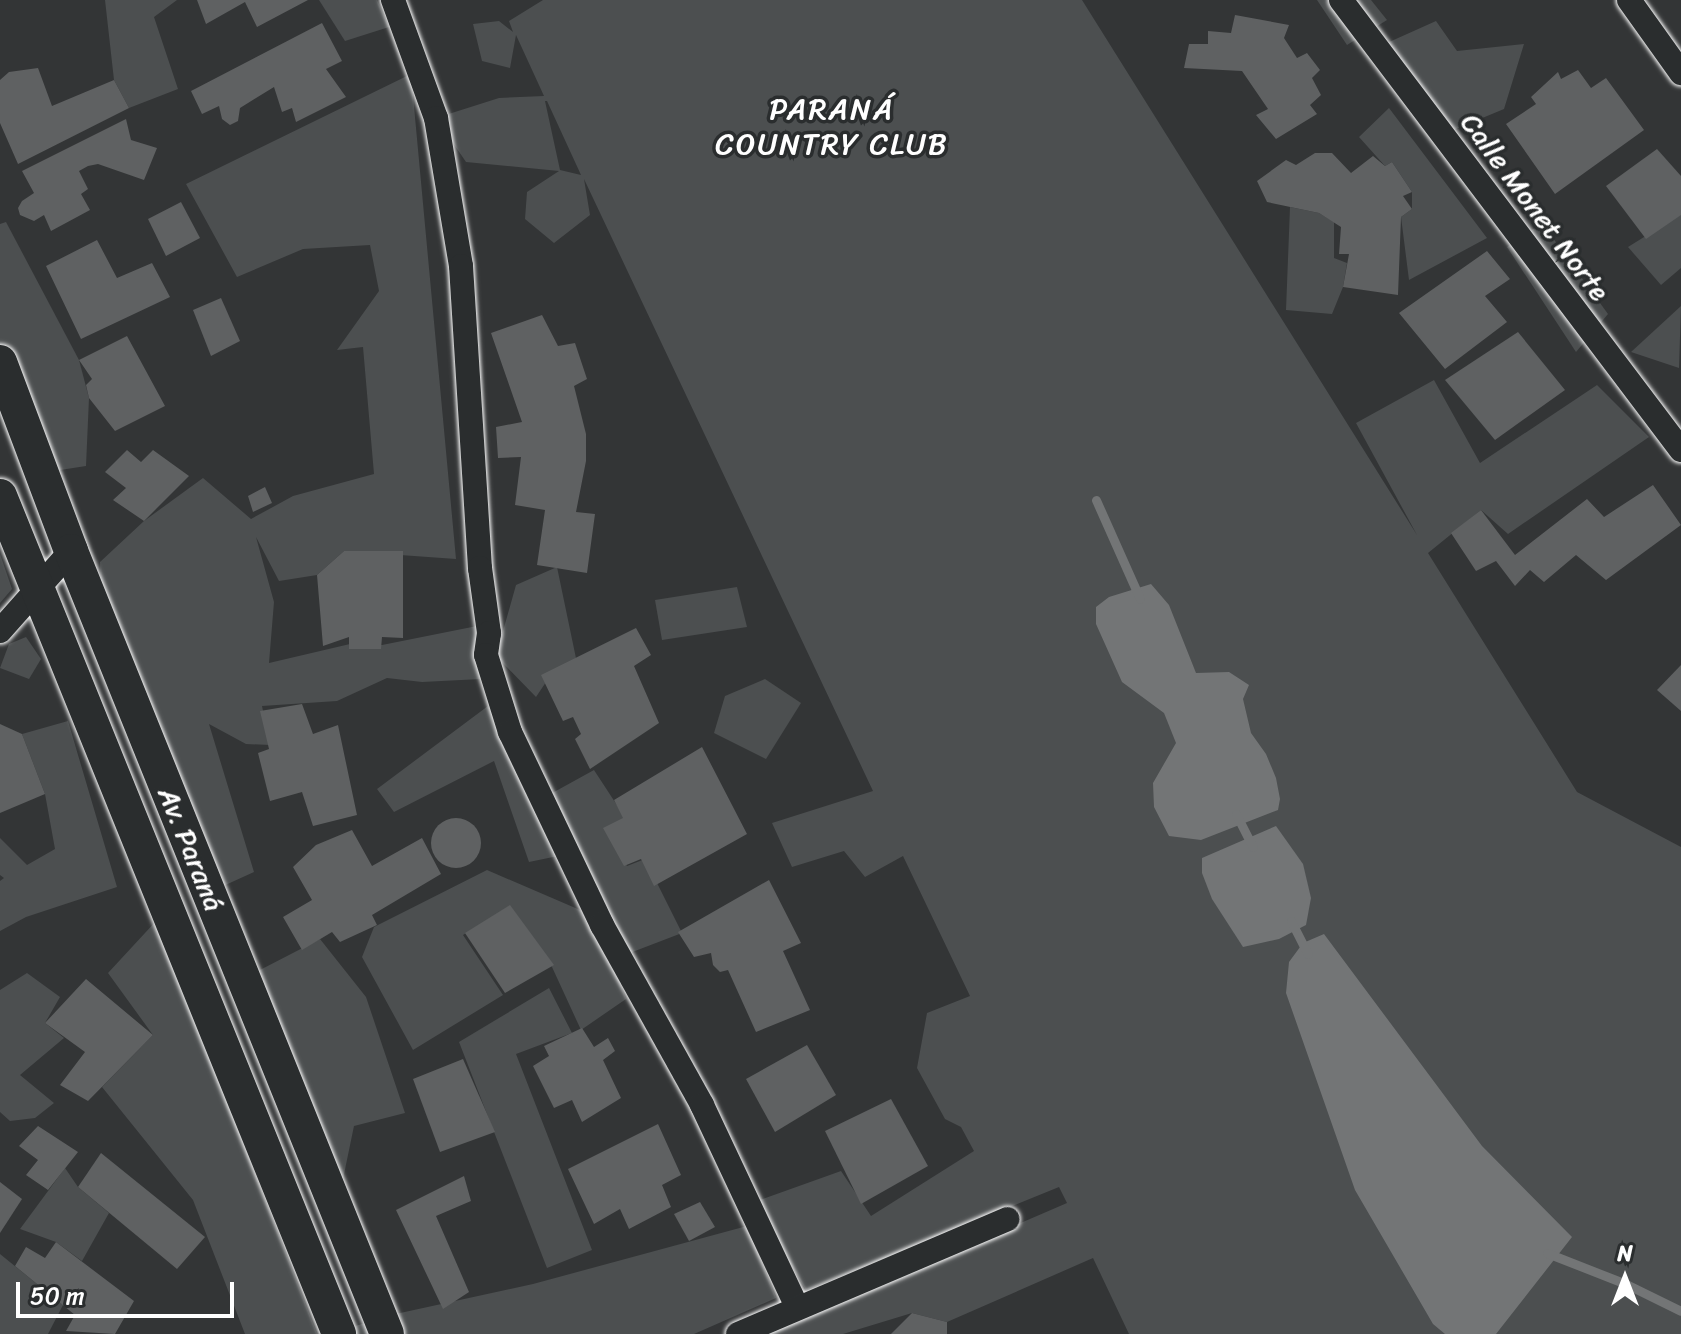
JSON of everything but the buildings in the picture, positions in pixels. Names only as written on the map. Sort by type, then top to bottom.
[{"type":"street","points":[[393,0],[436,118],[461,266],[479,553],[489,633],[486,655],[510,732],[602,925],[702,1105],[797,1307]]},
{"type":"street","name":"Calle Monet Norte","points":[[1341,0],[1681,450]]},
{"type":"street","points":[[1629,0],[1681,73]]},
{"type":"street","name":"Av. Paraná","points":[[0,362],[71,551],[387,1334]]},
{"type":"street","name":"Av. Paraná","points":[[0,496],[339,1334]]},
{"type":"street","points":[[0,631],[71,551]]},
{"type":"street","points":[[738,1334],[1008,1219]]},
{"type":"shaded area","points":[[105,0],[177,0],[154,17],[178,89],[129,108],[114,80]]},
{"type":"shaded area","points":[[319,0],[377,0],[389,27],[345,41]]},
{"type":"shaded area","name":"PARANÁ COUNTRY CLUB","points":[[543,0],[1082,0],[1417,535],[1356,423],[1434,380],[1480,463],[1597,385],[1649,437],[1508,534],[1481,510],[1428,553],[1577,792],[1681,847],[1681,1334],[1129,1334],[1093,1258],[947,1322],[912,1313],[843,1334],[762,1334],[1067,1203],[1059,1187],[806,1290],[754,1202],[841,1171],[871,1216],[974,1151],[961,1127],[945,1119],[917,1068],[927,1013],[970,996],[903,856],[865,877],[844,851],[792,867],[772,823],[873,791],[584,179],[590,215],[554,243],[525,219],[527,192],[559,171],[466,162],[436,118],[499,98],[544,96],[516,35],[510,68],[482,61],[473,24],[499,21],[513,32],[509,21]],"holes":[[[547,101],[581,175],[560,170]]]},
{"type":"shaded area","points":[[1317,0],[1371,0],[1387,20],[1347,45]]},
{"type":"shaded area","points":[[1436,21],[1457,51],[1524,44],[1504,109],[1451,131],[1378,47]]},
{"type":"shaded area","points":[[411,74],[456,559],[344,551],[317,575],[279,581],[256,537],[274,602],[269,663],[350,644],[382,645],[482,625],[481,679],[422,682],[387,678],[337,701],[262,706],[270,745],[246,744],[209,724],[254,872],[221,887],[102,622],[100,562],[144,521],[203,478],[251,519],[293,496],[374,474],[363,347],[337,350],[379,291],[370,245],[303,249],[237,277],[186,184]]},
{"type":"shaded area","points":[[1389,108],[1487,238],[1409,280],[1401,217],[1412,209],[1412,192],[1392,162],[1385,166],[1359,137]]},
{"type":"shaded area","points":[[1290,207],[1319,213],[1334,222],[1334,258],[1347,263],[1343,287],[1332,314],[1286,310]]},
{"type":"shaded area","points":[[1681,214],[1681,268],[1661,285],[1628,247]]},
{"type":"shaded area","points":[[6,222],[79,360],[89,398],[86,466],[41,473],[0,365],[0,224]]},
{"type":"shaded area","points":[[1542,223],[1608,314],[1576,352],[1507,247]]},
{"type":"shaded area","points":[[1681,306],[1679,368],[1631,352]]},
{"type":"shaded area","points":[[0,554],[12,589],[0,603]]},
{"type":"shaded area","points":[[557,567],[577,663],[550,676],[536,697],[496,656],[516,585]]},
{"type":"shaded area","points":[[1151,584],[1169,605],[1196,673],[1229,672],[1249,685],[1243,699],[1251,733],[1266,754],[1276,778],[1280,799],[1278,810],[1201,840],[1169,836],[1154,807],[1153,783],[1176,743],[1164,713],[1122,682],[1096,624],[1096,607],[1109,597]]},
{"type":"shaded area","points":[[737,587],[747,627],[662,640],[655,600]]},
{"type":"shaded area","points":[[26,637],[41,659],[29,679],[0,668],[9,644]]},
{"type":"shaded area","points":[[765,679],[801,703],[766,759],[714,733],[725,696]]},
{"type":"shaded area","points":[[488,706],[558,856],[529,862],[494,761],[394,812],[377,789]]},
{"type":"shaded area","points":[[68,721],[117,887],[26,917],[0,931],[0,881],[4,878],[0,875],[0,838],[27,865],[55,849],[45,794],[22,734]]},
{"type":"shaded area","points":[[594,770],[626,819],[607,829],[627,866],[645,859],[682,933],[622,956],[545,797]]},
{"type":"shaded area","points":[[1276,826],[1303,864],[1311,898],[1306,925],[1279,939],[1243,947],[1212,899],[1202,873],[1202,858]]},
{"type":"shaded area","points":[[487,870],[594,916],[626,999],[581,1030],[552,967],[508,907],[463,935],[503,995],[413,1050],[362,957],[374,927]]},
{"type":"shaded area","points":[[157,920],[317,1334],[245,1334],[193,1200],[102,1087],[153,1035],[108,973]]},
{"type":"shaded area","points":[[1324,934],[1482,1146],[1572,1237],[1496,1334],[1445,1334],[1433,1324],[1355,1190],[1286,993],[1289,962],[1303,943]]},
{"type":"shaded area","points":[[320,939],[366,997],[405,1113],[354,1126],[337,1208],[258,971]]},
{"type":"shaded area","points":[[27,973],[60,997],[45,1023],[64,1038],[20,1075],[54,1103],[35,1118],[10,1121],[0,1112],[0,990]]},
{"type":"shaded area","points":[[549,988],[572,1033],[516,1054],[592,1250],[547,1268],[459,1042]]},
{"type":"shaded area","points":[[65,1168],[78,1187],[109,1213],[82,1261],[56,1242],[20,1229]]},
{"type":"shaded area","points":[[747,1226],[776,1298],[694,1334],[351,1334],[349,1328],[391,1315],[533,1284]]},
{"type":"shaded area","points":[[0,1254],[63,1305],[48,1334],[0,1334]]},
{"type":"waterway","points":[[1096,500],[1140,599]]},
{"type":"waterway","points":[[1236,814],[1253,847]]},
{"type":"waterway","points":[[1291,921],[1308,954]]},
{"type":"waterway","points":[[1547,1253],[1626,1284],[1681,1311]]},
{"type":"district","name":"PARANÁ COUNTRY CLUB","points":[[832,126]]}]
